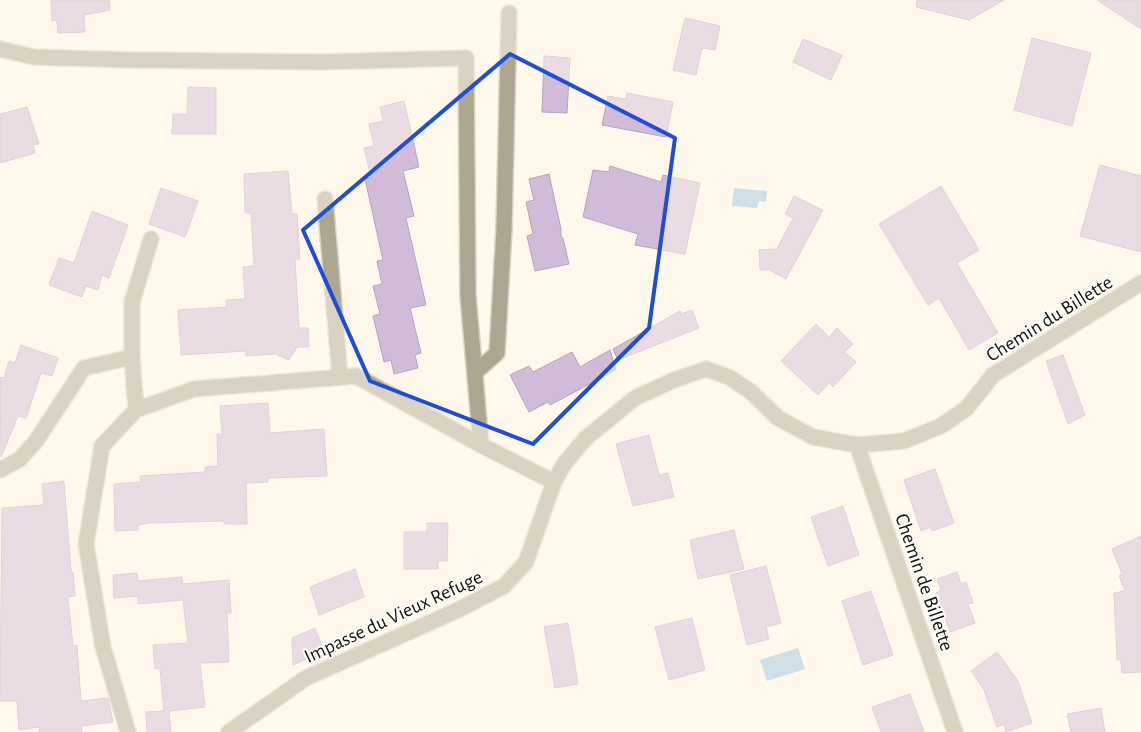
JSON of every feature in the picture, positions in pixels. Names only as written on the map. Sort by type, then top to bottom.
[{"type":"street","points":[[476,371],[497,353],[504,229],[509,13]]},
{"type":"street","points":[[0,49],[34,57],[131,60],[322,62],[466,58],[468,296],[482,445]]},
{"type":"street","points":[[325,199],[340,377]]},
{"type":"street","points":[[136,410],[132,357],[132,302],[151,239]]},
{"type":"street","name":"Chemin du Billette","points":[[554,482],[564,464],[586,438],[634,398],[674,380],[706,369],[750,390],[778,418],[813,437],[857,445],[904,441],[941,426],[967,408],[993,375],[1141,283]]},
{"type":"street","points":[[0,470],[20,459],[36,441],[84,368],[132,357]]},
{"type":"street","points":[[128,732],[104,647],[86,544],[102,446],[136,410],[194,389],[356,376],[554,482]]},
{"type":"street","name":"Chemin de Billette","points":[[857,445],[955,732]]},
{"type":"street","name":"Impasse du Vieux Refuge","points":[[229,732],[306,678],[458,610],[504,586],[526,562],[554,482]]},
{"type":"highlighted area","points":[[510,54],[675,138],[649,328],[533,444],[370,381],[303,230]]},
{"type":"water","points":[[734,188],[767,191],[766,202],[759,201],[757,208],[732,206]]},
{"type":"water","points":[[798,648],[805,669],[767,681],[760,660]]},
{"type":"building","points":[[51,0],[109,0],[110,10],[84,15],[85,32],[58,33],[57,20],[52,21]]},
{"type":"building","points":[[917,0],[1004,0],[969,20],[916,7]]},
{"type":"building","points":[[1097,0],[1141,0],[1141,29]]},
{"type":"building","points":[[685,18],[720,26],[715,50],[702,48],[696,75],[673,70]]},
{"type":"building","points":[[1032,38],[1091,53],[1072,126],[1014,110]]},
{"type":"building","points":[[803,39],[842,55],[831,80],[793,62]]},
{"type":"building","points":[[544,56],[570,58],[567,113],[542,112]]},
{"type":"building","points":[[188,87],[216,88],[216,134],[172,134],[173,114],[187,114]]},
{"type":"building","points":[[627,93],[673,102],[666,137],[602,125],[608,96],[626,99]]},
{"type":"building","points":[[404,101],[419,167],[403,171],[414,216],[406,218],[426,305],[410,308],[421,353],[415,355],[418,368],[394,374],[391,360],[384,362],[373,316],[380,314],[373,286],[382,284],[377,261],[383,260],[365,179],[371,177],[364,148],[374,146],[369,124],[383,121],[380,107]]},
{"type":"building","points":[[27,107],[39,144],[33,145],[35,153],[0,163],[0,114]]},
{"type":"building","points":[[1100,165],[1141,176],[1141,252],[1080,236]]},
{"type":"building","points":[[610,166],[661,182],[663,175],[700,183],[685,254],[635,245],[638,234],[583,217],[593,170],[609,172]]},
{"type":"building","points":[[288,171],[292,214],[297,214],[300,259],[295,259],[299,328],[308,328],[309,347],[297,347],[289,360],[275,354],[246,356],[246,351],[181,355],[178,310],[227,307],[226,300],[245,299],[243,267],[254,266],[251,213],[245,213],[244,174]]},
{"type":"building","points":[[549,174],[561,237],[563,238],[569,264],[535,271],[527,236],[533,234],[526,202],[534,200],[529,179]]},
{"type":"building","points":[[941,186],[979,250],[957,263],[998,333],[969,350],[939,298],[928,305],[879,224]]},
{"type":"building","points":[[161,188],[198,201],[185,237],[149,224]]},
{"type":"building","points":[[794,196],[823,210],[786,279],[769,270],[760,270],[759,250],[777,249],[793,218],[785,214]]},
{"type":"building","points":[[92,211],[128,225],[109,278],[102,275],[98,290],[86,286],[82,297],[49,285],[59,258],[74,263]]},
{"type":"building","points":[[692,310],[699,328],[618,360],[613,349],[680,311],[681,314]]},
{"type":"building","points":[[816,324],[829,337],[837,328],[853,344],[845,352],[856,362],[833,387],[829,383],[818,395],[781,361]]},
{"type":"building","points":[[21,345],[58,358],[52,376],[41,373],[26,418],[18,416],[1,457],[0,377],[4,378],[9,361],[15,363]]},
{"type":"building","points":[[610,350],[616,370],[550,405],[548,402],[529,412],[510,375],[529,366],[533,372],[572,352],[580,367]]},
{"type":"building","points":[[1063,355],[1085,415],[1068,424],[1046,361]]},
{"type":"building","points":[[268,403],[270,433],[324,429],[327,476],[268,478],[268,482],[246,483],[247,524],[224,524],[224,521],[149,523],[138,525],[138,530],[115,531],[114,484],[141,482],[140,476],[205,472],[205,467],[218,466],[217,434],[222,434],[220,406]]},
{"type":"building","points":[[649,435],[659,475],[668,473],[674,497],[633,506],[616,444]]},
{"type":"building","points":[[935,469],[954,523],[932,531],[930,527],[921,531],[904,480]]},
{"type":"building","points":[[64,481],[71,572],[73,572],[75,596],[68,597],[73,646],[77,645],[81,701],[108,698],[113,722],[81,726],[82,732],[39,732],[39,727],[19,730],[17,701],[0,701],[2,508],[44,505],[42,484]]},
{"type":"building","points":[[843,506],[859,555],[828,566],[811,517]]},
{"type":"building","points":[[427,523],[448,523],[447,561],[438,561],[438,569],[404,569],[404,532],[427,532]]},
{"type":"building","points":[[734,530],[744,569],[698,579],[690,540]]},
{"type":"building","points":[[1141,536],[1141,672],[1122,673],[1121,660],[1117,660],[1114,593],[1125,591],[1119,576],[1122,574],[1112,549]]},
{"type":"building","points":[[766,566],[781,623],[766,627],[769,639],[747,645],[730,575]]},
{"type":"building","points":[[355,569],[364,597],[319,615],[310,587]]},
{"type":"building","points":[[957,572],[961,584],[966,582],[973,603],[968,604],[975,623],[950,632],[936,593],[941,590],[937,579]]},
{"type":"building","points":[[137,573],[138,581],[182,577],[183,584],[229,580],[231,613],[227,613],[229,662],[200,663],[205,707],[169,711],[171,732],[147,732],[146,712],[164,711],[160,668],[155,669],[153,645],[188,643],[183,600],[138,604],[138,596],[114,598],[113,575]]},
{"type":"building","points":[[871,591],[893,655],[863,665],[842,601]]},
{"type":"building","points":[[692,618],[705,670],[669,680],[655,627]]},
{"type":"building","points":[[568,623],[578,684],[555,688],[544,627]]},
{"type":"building","points":[[315,628],[324,651],[293,665],[292,638]]},
{"type":"building","points":[[997,652],[1018,681],[1032,723],[1006,732],[1004,724],[997,727],[984,690],[971,671]]},
{"type":"building","points":[[910,694],[924,732],[881,732],[872,707]]},
{"type":"building","points":[[1101,708],[1105,732],[1071,732],[1067,714]]}]
